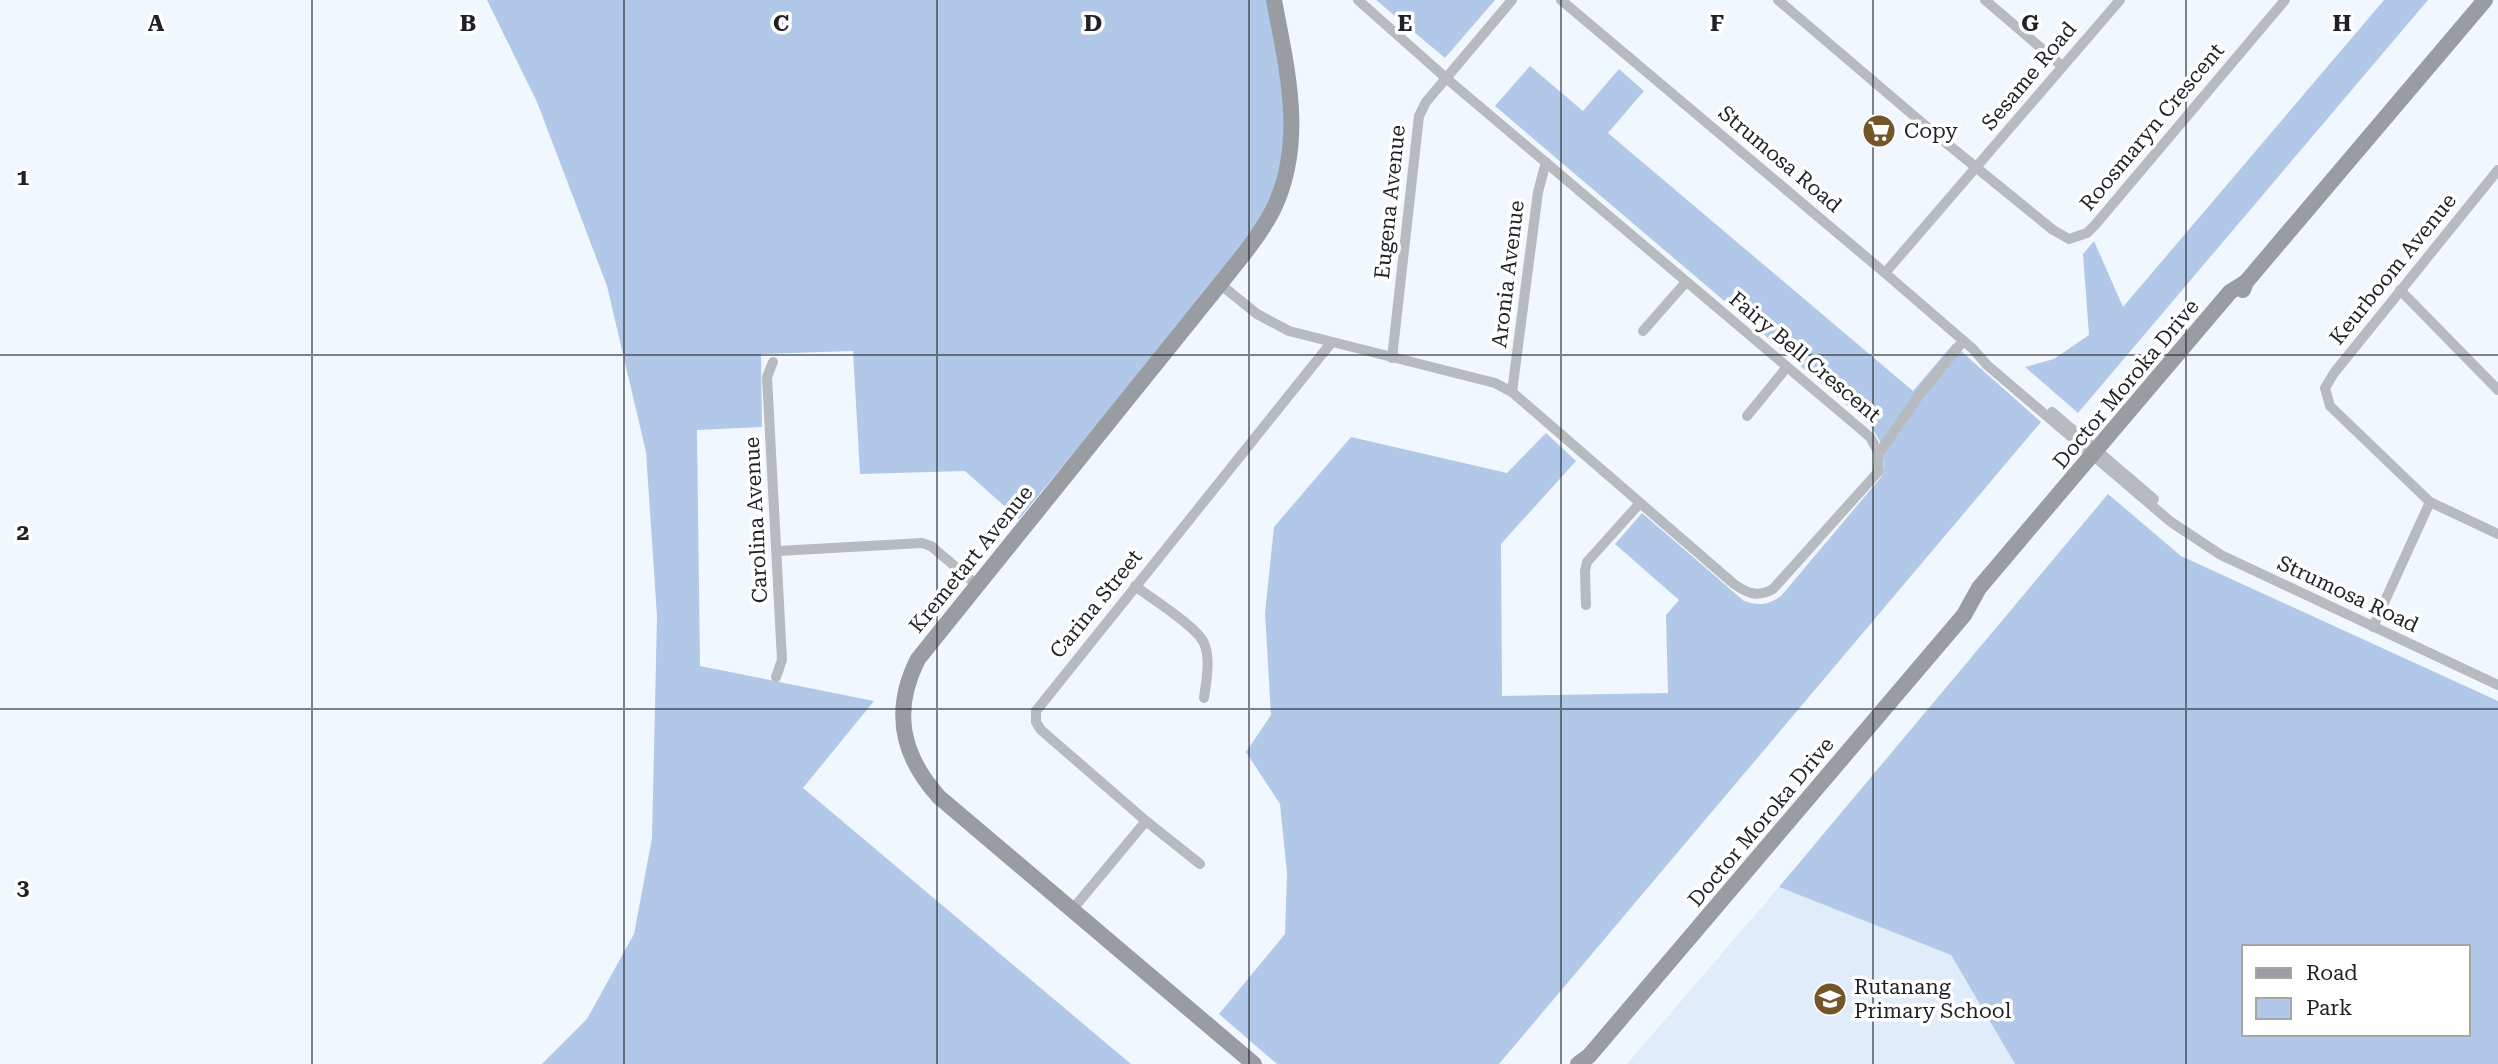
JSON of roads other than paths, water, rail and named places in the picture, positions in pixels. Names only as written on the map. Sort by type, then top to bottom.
[{"type":"main road","name":"Kremetart Avenue","points":[[1254,1064],[939,797],[922,777],[909,751],[902,714],[911,672],[918,659],[1220,284],[1268,218],[1287,168],[1293,113],[1274,0]]},
{"type":"main road","name":"Doctor Moroka Drive","points":[[1584,1061],[1964,615],[1981,601],[2099,457],[2239,296],[2246,282],[2485,0]]},
{"type":"street","name":"Fairy Bell Crescent","points":[[1220,284],[1273,324],[1331,343],[1495,383],[1512,392],[1748,593],[1766,593],[1773,590],[1870,483],[1880,467],[1879,453],[1870,437],[1446,78],[1358,0]]},
{"type":"street","name":"Eugena Avenue","points":[[1392,358],[1417,125],[1426,102],[1512,0]]},
{"type":"street","name":"Strumosa Road","points":[[1561,0],[1885,273],[1973,349],[1987,365],[2175,517],[2186,530],[2221,555],[2498,685]]},
{"type":"street","name":"Roosmaryn Crescent","points":[[1778,0],[2063,237],[2075,239],[2087,233],[2285,0]]},
{"type":"street","points":[[1986,0],[2063,66]]},
{"type":"street","name":"Sesame Road","points":[[1885,273],[2119,0]]},
{"type":"street","name":"Aronia Avenue","points":[[1512,392],[1538,192],[1546,162]]},
{"type":"street","name":"Keurboom Avenue","points":[[2430,502],[2330,406],[2325,388],[2334,373],[2498,170]]},
{"type":"street","points":[[1643,331],[1686,282]]},
{"type":"street","points":[[2400,290],[2498,390]]},
{"type":"street","points":[[1879,453],[1920,394],[1963,341]]},
{"type":"street","name":"Carina Street","points":[[1200,864],[1041,730],[1036,719],[1038,708],[1331,343]]},
{"type":"street","name":"Carolina Avenue","points":[[772,362],[767,377],[782,660],[776,677]]},
{"type":"street","points":[[1747,416],[1787,367]]},
{"type":"street","points":[[2373,627],[2430,502],[2498,534]]},
{"type":"street","points":[[1586,606],[1587,562],[1640,503]]},
{"type":"street","points":[[778,551],[922,543],[930,546],[977,585]]},
{"type":"street","points":[[1135,586],[1193,629],[1204,642],[1207,659],[1204,698]]},
{"type":"street","points":[[1072,910],[1146,821]]},
{"type":"place","name":"Copy","points":[[1879,131]]},
{"type":"place","name":"Rutanang Primary School","points":[[1830,999]]}]
